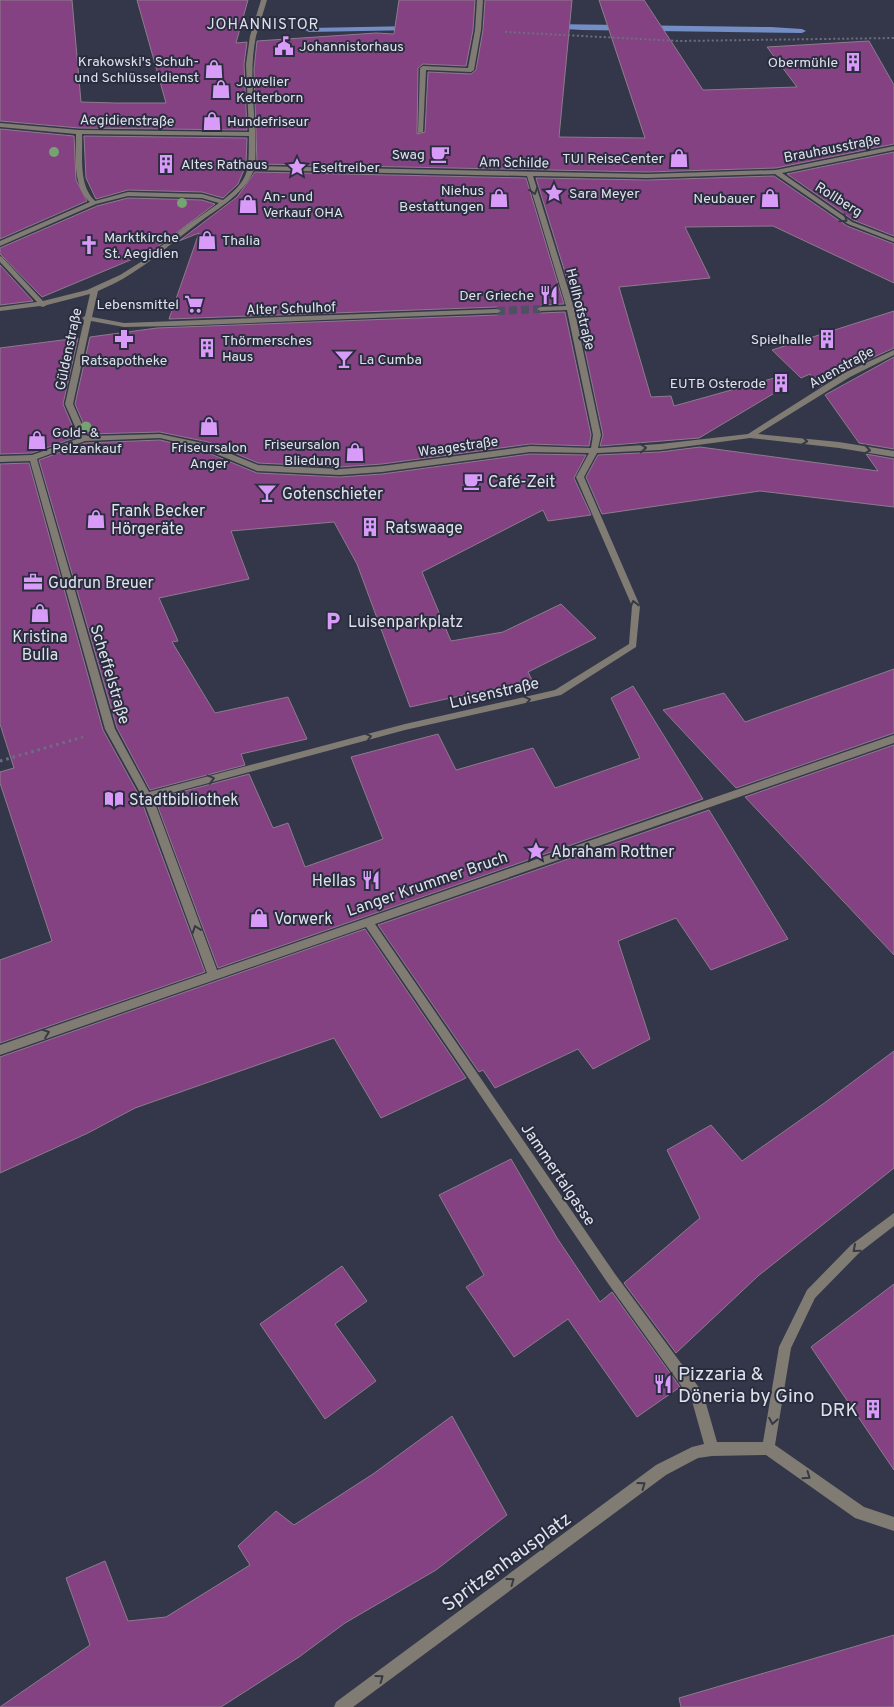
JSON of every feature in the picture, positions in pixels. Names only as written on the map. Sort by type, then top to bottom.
[{"type":"street","points":[[0,309],[43,305],[94,291],[118,280],[141,266],[238,191],[252,168],[253,134],[247,80],[248,56],[252,36],[264,0]]},
{"type":"street","points":[[420,132],[423,68],[471,70],[478,30],[480,0]]},
{"type":"street","name":"Aegidienstraße","points":[[0,125],[79,132],[253,134]]},
{"type":"street","points":[[79,132],[83,189],[89,200],[94,204]]},
{"type":"street","name":"Brauhausstraße","points":[[776,172],[894,148]]},
{"type":"street","name":"Am Schilde","points":[[252,168],[647,176],[776,172]]},
{"type":"street","name":"Rollberg","points":[[776,172],[850,223],[894,240]]},
{"type":"street","name":"Hellhofstraße","points":[[530,175],[570,308],[597,435],[594,451]]},
{"type":"street","points":[[0,244],[94,204],[128,194],[202,196],[223,202]]},
{"type":"street","points":[[0,258],[43,305]]},
{"type":"street","name":"Güldenstraße","points":[[84,439],[69,404],[86,318],[94,291]]},
{"type":"street","points":[[542,309],[570,308]]},
{"type":"street","name":"Alter Schulhof","points":[[86,318],[124,325],[497,311]]},
{"type":"street","name":"Auenstraße","points":[[750,436],[847,375],[894,352]]},
{"type":"street","name":"Waagestraße","points":[[0,459],[33,458],[84,439],[160,436],[204,446],[257,468],[331,471],[382,469],[530,449],[594,451],[660,447],[750,436],[839,445],[894,454]]},
{"type":"street","name":"Luisenstraße","points":[[147,796],[405,727],[558,693],[633,645],[636,606],[580,477],[594,451]]},
{"type":"street","name":"Scheffelstraße","points":[[33,458],[110,729],[147,796],[213,975]]},
{"type":"street","name":"Langer Krummer Bruch","points":[[0,1050],[367,921],[894,740]]},
{"type":"street","name":"Jammertalgasse","points":[[367,921],[611,1278],[698,1398],[712,1449]]},
{"type":"street","points":[[894,1219],[855,1249],[811,1294],[785,1348],[768,1448],[860,1513],[894,1524]]},
{"type":"street","name":"Spritzenhausplatz","points":[[341,1707],[661,1470],[697,1452],[712,1449],[768,1448]]},
{"type":"path","points":[[478,30],[678,41],[894,38]]},
{"type":"path","points":[[0,761],[110,729]]},
{"type":"building","points":[[0,0],[72,0],[81,102],[166,103],[137,0],[248,0],[236,43],[247,42],[244,64],[247,130],[79,128],[0,121]]},
{"type":"building","points":[[399,0],[475,0],[473,30],[466,66],[423,64],[418,68],[417,134],[425,132],[428,72],[471,74],[476,70],[483,30],[485,0],[572,0],[559,137],[645,138],[599,0],[644,0],[703,90],[797,87],[767,47],[869,41],[894,85],[894,144],[776,168],[647,172],[257,164],[254,69],[257,41],[376,33],[394,34]]},
{"type":"building","points":[[0,129],[74,136],[76,180],[87,201],[0,239]]},
{"type":"building","name":"Altes Rathaus","points":[[84,136],[247,138],[246,165],[238,184],[223,198],[202,192],[128,190],[96,199],[86,178]]},
{"type":"building","points":[[894,152],[894,236],[853,220],[787,174]]},
{"type":"building","points":[[255,172],[526,178],[564,304],[541,305],[535,310],[541,313],[565,312],[591,435],[589,446],[530,444],[382,464],[340,467],[258,463],[208,442],[160,432],[88,434],[75,404],[90,337],[157,328],[497,315],[503,312],[497,307],[169,319],[199,233],[179,241],[237,197]]},
{"type":"building","points":[[774,176],[847,226],[894,244],[894,283],[773,226],[685,227],[710,278],[619,287],[651,397],[671,396],[674,406],[778,377],[783,388],[699,438],[600,446],[603,435],[576,308],[536,178],[647,180]]},
{"type":"building","name":"Marktkirche St. Aegidien","points":[[128,198],[202,200],[215,204],[152,251],[42,297],[0,254],[0,248],[97,206]]},
{"type":"building","points":[[0,265],[33,301],[0,305]]},
{"type":"building","points":[[894,311],[894,348],[843,371],[819,387],[810,374],[801,378],[772,350]]},
{"type":"building","points":[[78,338],[63,404],[77,437],[32,453],[0,454],[0,348]]},
{"type":"building","points":[[894,357],[894,449],[859,443],[825,395]]},
{"type":"building","points":[[160,440],[201,450],[257,473],[340,477],[382,474],[530,454],[586,455],[574,478],[591,515],[548,521],[543,510],[422,572],[451,641],[503,632],[561,604],[596,638],[528,672],[532,680],[410,707],[357,564],[334,522],[231,531],[249,579],[159,598],[178,641],[172,642],[215,713],[288,697],[307,739],[241,754],[245,765],[150,790],[117,728],[39,460],[85,443]]},
{"type":"building","points":[[700,447],[878,471],[866,454],[894,459],[894,507],[760,491],[602,514],[586,477],[598,455],[660,452]]},
{"type":"building","points":[[29,463],[103,730],[140,797],[205,972],[0,1043],[0,960],[52,941],[0,783],[0,772],[14,768],[0,724],[0,464]]},
{"type":"building","points":[[894,669],[894,733],[736,788],[663,710],[724,693],[745,722]]},
{"type":"building","points":[[633,686],[703,799],[218,968],[155,799],[249,774],[273,828],[288,823],[305,867],[383,839],[351,757],[438,734],[456,770],[533,748],[555,788],[640,758],[611,698]]},
{"type":"building","points":[[894,745],[894,955],[745,797]]},
{"type":"building","points":[[709,810],[788,939],[711,970],[676,918],[618,941],[650,1039],[593,1069],[578,1049],[495,1088],[483,1070],[479,1072],[378,925]]},
{"type":"building","points":[[365,929],[466,1078],[381,1118],[334,1038],[135,1108],[88,1133],[0,1173],[0,1057]]},
{"type":"building","points":[[894,1051],[894,1168],[758,1276],[676,1353],[624,1283],[700,1218],[667,1150],[711,1125],[742,1161]]},
{"type":"building","points":[[511,1159],[557,1238],[600,1302],[612,1292],[680,1387],[637,1417],[568,1319],[514,1357],[466,1287],[484,1275],[439,1195]]},
{"type":"building","points":[[342,1266],[367,1301],[335,1324],[376,1381],[325,1419],[260,1324]]},
{"type":"building","name":"DRK","points":[[894,1284],[894,1470],[811,1347]]},
{"type":"building","points":[[452,1416],[507,1515],[436,1570],[345,1623],[299,1657],[221,1707],[0,1707],[90,1645],[66,1578],[105,1561],[128,1621],[166,1617],[250,1565],[238,1546],[276,1511],[294,1525],[373,1474]]},
{"type":"building","points":[[894,1635],[894,1707],[681,1707],[679,1698]]},
{"type":"waterway","points":[[551,26],[802,31]]},
{"type":"waterway","points":[[309,30],[414,28]]},
{"type":"tunnel","points":[[497,311],[541,309]]},
{"type":"place","name":"Johannistorhaus","points":[[284,46]]},
{"type":"place","name":"Obermühle","points":[[853,62]]},
{"type":"place","name":"Krakowski's Schuh- und Schlüsseldienst","points":[[214,69]]},
{"type":"place","name":"Juwelier Kelterborn","points":[[221,89]]},
{"type":"place","name":"Hundefriseur","points":[[212,121]]},
{"type":"place","name":"Swag","points":[[440,154]]},
{"type":"place","name":"TUI ReiseCenter","points":[[679,158]]},
{"type":"place","name":"Altes Rathaus","points":[[166,164]]},
{"type":"place","name":"Eseltreiber","points":[[297,167]]},
{"type":"place","name":"Sara Meyer","points":[[554,193]]},
{"type":"place","name":"Niehus Bestattungen","points":[[499,198]]},
{"type":"place","name":"Neubauer","points":[[770,198]]},
{"type":"place","name":"An- und Verkauf OHA","points":[[248,204]]},
{"type":"place","name":"Thalia","points":[[207,240]]},
{"type":"place","name":"Marktkirche St. Aegidien","points":[[89,245]]},
{"type":"place","name":"Der Grieche","points":[[549,295]]},
{"type":"place","name":"Lebensmittel","points":[[194,304]]},
{"type":"place","name":"Ratsapotheke","points":[[124,339]]},
{"type":"place","name":"Spielhalle","points":[[827,339]]},
{"type":"place","name":"Thörmersches Haus","points":[[207,348]]},
{"type":"place","name":"La Cumba","points":[[344,359]]},
{"type":"place","name":"EUTB Osterode","points":[[781,383]]},
{"type":"place","name":"Friseursalon Anger","points":[[209,426]]},
{"type":"place","name":"Gold- & Pelzankauf","points":[[37,440]]},
{"type":"place","name":"Friseursalon Bliedung","points":[[355,452]]},
{"type":"place","name":"Café-Zeit","points":[[473,481]]},
{"type":"place","name":"Gotenschieter","points":[[267,493]]},
{"type":"place","name":"Frank Becker Hörgeräte","points":[[96,519]]},
{"type":"place","name":"Ratswaage","points":[[370,527]]},
{"type":"place","name":"Gudrun Breuer","points":[[33,582]]},
{"type":"place","name":"Kristina Bulla","points":[[40,613]]},
{"type":"place","name":"Luisenparkplatz","points":[[333,621]]},
{"type":"place","name":"Stadtbibliothek","points":[[114,799]]},
{"type":"place","name":"Abraham Rottner","points":[[536,851]]},
{"type":"place","name":"Hellas","points":[[371,880]]},
{"type":"place","name":"Vorwerk","points":[[259,918]]},
{"type":"place","name":"Pizzaria & Döneria by Gino","points":[[663,1384]]},
{"type":"place","name":"DRK","points":[[873,1409]]},
{"type":"district","name":"JOHANNISTOR","points":[[263,24]]}]
